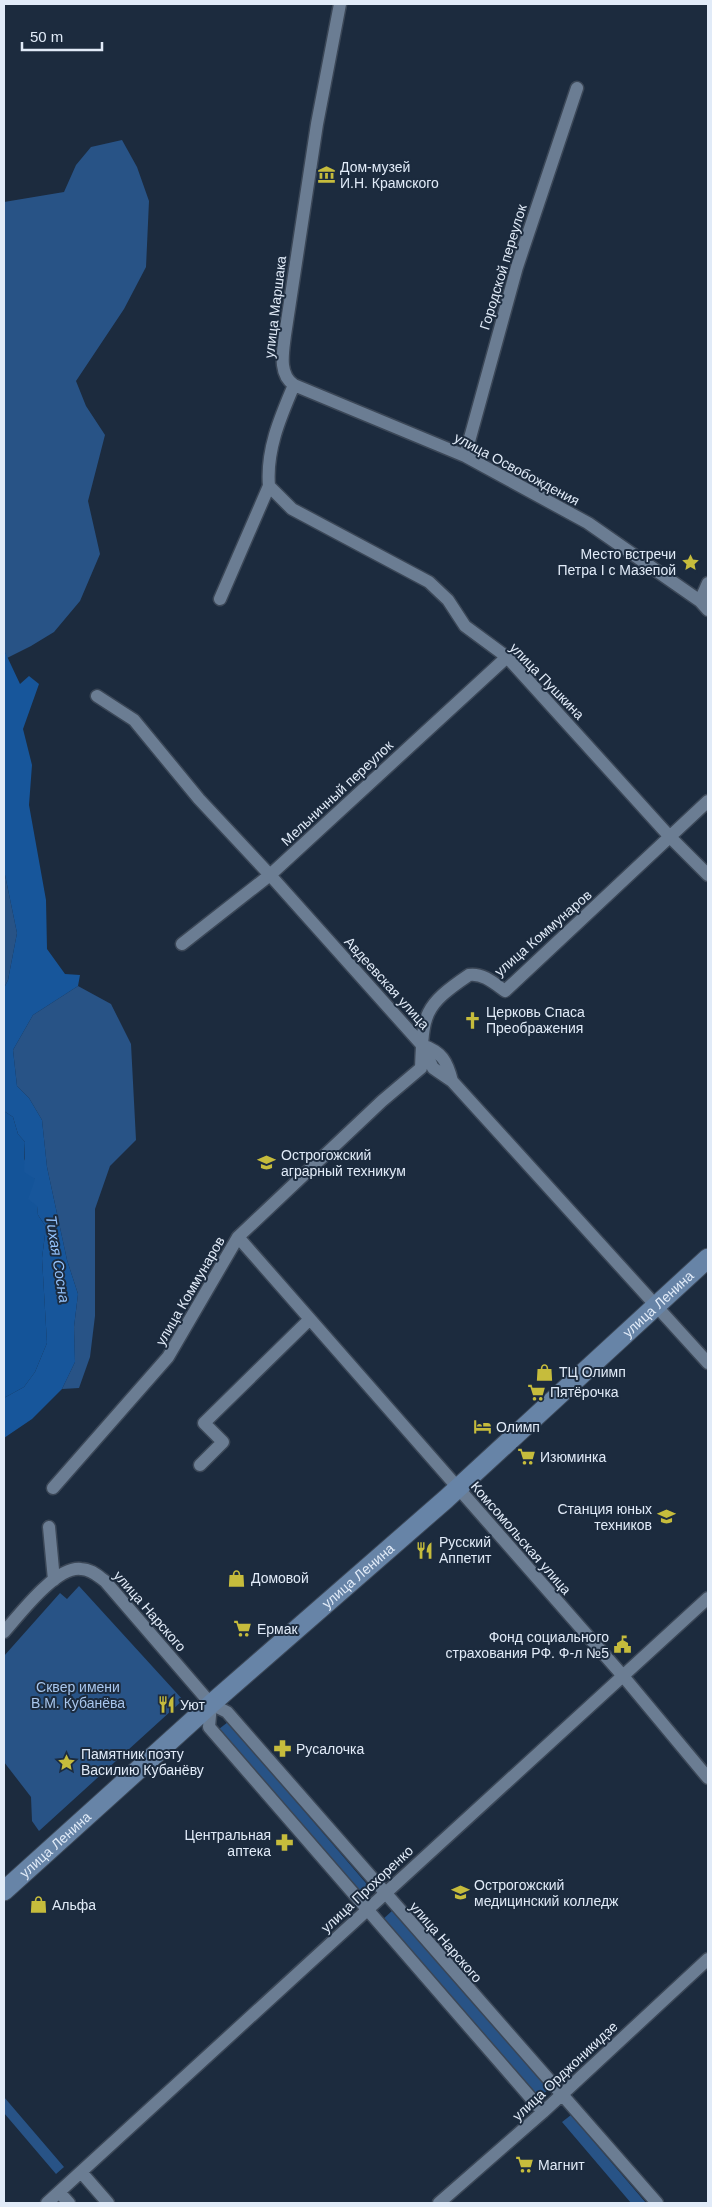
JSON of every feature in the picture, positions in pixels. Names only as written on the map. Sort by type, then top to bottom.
[{"type":"main road","name":"улица Ленина","points":[[4,1892],[211,1704],[458,1488],[708,1258]]},
{"type":"street","name":"улица Маршака","points":[[294,385],[287,380],[282,363],[284,335],[317,124],[340,4]]},
{"type":"street","name":"Городской переулок","points":[[465,456],[517,267],[577,88]]},
{"type":"street","name":"улица Освобождения","points":[[294,385],[465,456],[588,523],[704,606]]},
{"type":"street","points":[[220,599],[269,486],[268,472],[274,433],[294,385]]},
{"type":"street","name":"улица Пушкина","points":[[269,486],[292,509],[429,582],[448,600],[465,626],[507,657],[670,837],[708,875]]},
{"type":"street","points":[[704,606],[708,583]]},
{"type":"street","name":"Мельничный переулок","points":[[182,944],[270,875],[507,657]]},
{"type":"street","name":"Авдеевская улица","points":[[97,696],[134,720],[199,799],[270,875],[422,1045],[433,1068],[452,1081],[708,1363]]},
{"type":"street","name":"улица Коммунаров","points":[[54,1488],[168,1357],[238,1238],[382,1101],[421,1068],[425,1016],[432,1004],[469,975],[477,974],[505,991],[708,801]]},
{"type":"street","name":"Комсомольская улица","points":[[238,1238],[623,1676],[708,1778]]},
{"type":"street","points":[[200,1466],[223,1442],[204,1423],[310,1319]]},
{"type":"street","points":[[4,1632],[54,1580],[50,1527]]},
{"type":"street","name":"улица Нарского","points":[[54,1580],[67,1571],[82,1568],[93,1572],[105,1581],[211,1704],[227,1712],[384,1894],[657,2203]]},
{"type":"street","name":"улица Прохоренко","points":[[47,2203],[708,1598]]},
{"type":"street","points":[[211,1704],[209,1727],[543,2112]]},
{"type":"street","name":"улица Орджоникидзе","points":[[439,2203],[543,2112],[708,1959]]},
{"type":"street","points":[[81,2172],[108,2203]]},
{"type":"street","points":[[59,2192],[69,2203]]},
{"type":"green space","points":[[122,140],[137,167],[149,201],[146,267],[124,309],[76,381],[86,406],[105,435],[88,501],[100,554],[80,601],[54,632],[7,658],[4,650],[4,202],[64,192],[76,165],[91,147]]},
{"type":"green space","points":[[4,870],[17,933],[8,980],[4,988]]},
{"type":"green space","points":[[78,986],[111,1004],[131,1044],[136,1140],[110,1166],[95,1209],[95,1316],[90,1357],[79,1388],[62,1389],[75,1362],[74,1327],[78,1294],[67,1260],[47,1167],[42,1120],[29,1098],[17,1086],[13,1050],[33,1015]]},
{"type":"green space","name":"Сквер имени В.М. Кубанёва","points":[[79,1586],[183,1700],[39,1831],[32,1821],[31,1797],[4,1762],[4,1656],[60,1593],[67,1599]]},
{"type":"green space","points":[[228,1722],[371,1889],[362,1896],[219,1729]]},
{"type":"green space","points":[[393,1910],[550,2088],[538,2099],[381,1921]]},
{"type":"green space","points":[[4,2097],[64,2167],[56,2174],[4,2113]]},
{"type":"green space","points":[[571,2115],[646,2203],[631,2203],[562,2122]]},
{"type":"shaded area","points":[[4,1111],[13,1117],[18,1134],[25,1142],[24,1159],[35,1179],[38,1215],[46,1227],[42,1258],[47,1343],[35,1372],[24,1387],[4,1398]]},
{"type":"water","name":"Тихая Сосна","points":[[4,650],[20,684],[29,676],[39,684],[23,729],[32,765],[29,805],[46,900],[47,949],[65,974],[80,975],[78,986],[33,1015],[13,1050],[17,1086],[29,1098],[42,1120],[47,1167],[67,1260],[78,1294],[74,1327],[75,1362],[62,1389],[32,1419],[4,1438],[4,1398],[24,1387],[35,1372],[47,1343],[42,1258],[46,1227],[38,1215],[37,1206],[28,1199],[35,1179],[24,1172],[25,1142],[18,1134],[13,1117],[4,1111],[4,988],[8,980],[17,933],[4,870]]},
{"type":"place","name":"Дом-музей И.Н. Крамского","points":[[326,175]]},
{"type":"place","name":"Место встречи Петра I с Мазепой","points":[[690,562]]},
{"type":"place","name":"Церковь Спаса Преображения","points":[[472,1020]]},
{"type":"place","name":"Острогожский аграрный техникум","points":[[267,1163]]},
{"type":"place","name":"ТЦ Олимп","points":[[545,1372]]},
{"type":"place","name":"Пятёрочка","points":[[536,1392]]},
{"type":"place","name":"Олимп","points":[[482,1427]]},
{"type":"place","name":"Изюминка","points":[[526,1457]]},
{"type":"place","name":"Станция юных техников","points":[[666,1517]]},
{"type":"place","name":"Русский Аппетит","points":[[425,1550]]},
{"type":"place","name":"Домовой","points":[[237,1578]]},
{"type":"place","name":"Ермак","points":[[243,1629]]},
{"type":"place","name":"Фонд социального страхования РФ. Ф-л №5","points":[[623,1645]]},
{"type":"place","name":"Уют","points":[[166,1705]]},
{"type":"place","name":"Русалочка","points":[[282,1749]]},
{"type":"place","name":"Памятник поэту Василию Кубанёву","points":[[67,1762]]},
{"type":"place","name":"Центральная аптека","points":[[285,1843]]},
{"type":"place","name":"Острогожский медицинский колледж","points":[[460,1893]]},
{"type":"place","name":"Альфа","points":[[38,1905]]},
{"type":"place","name":"Магнит","points":[[524,2165]]}]
